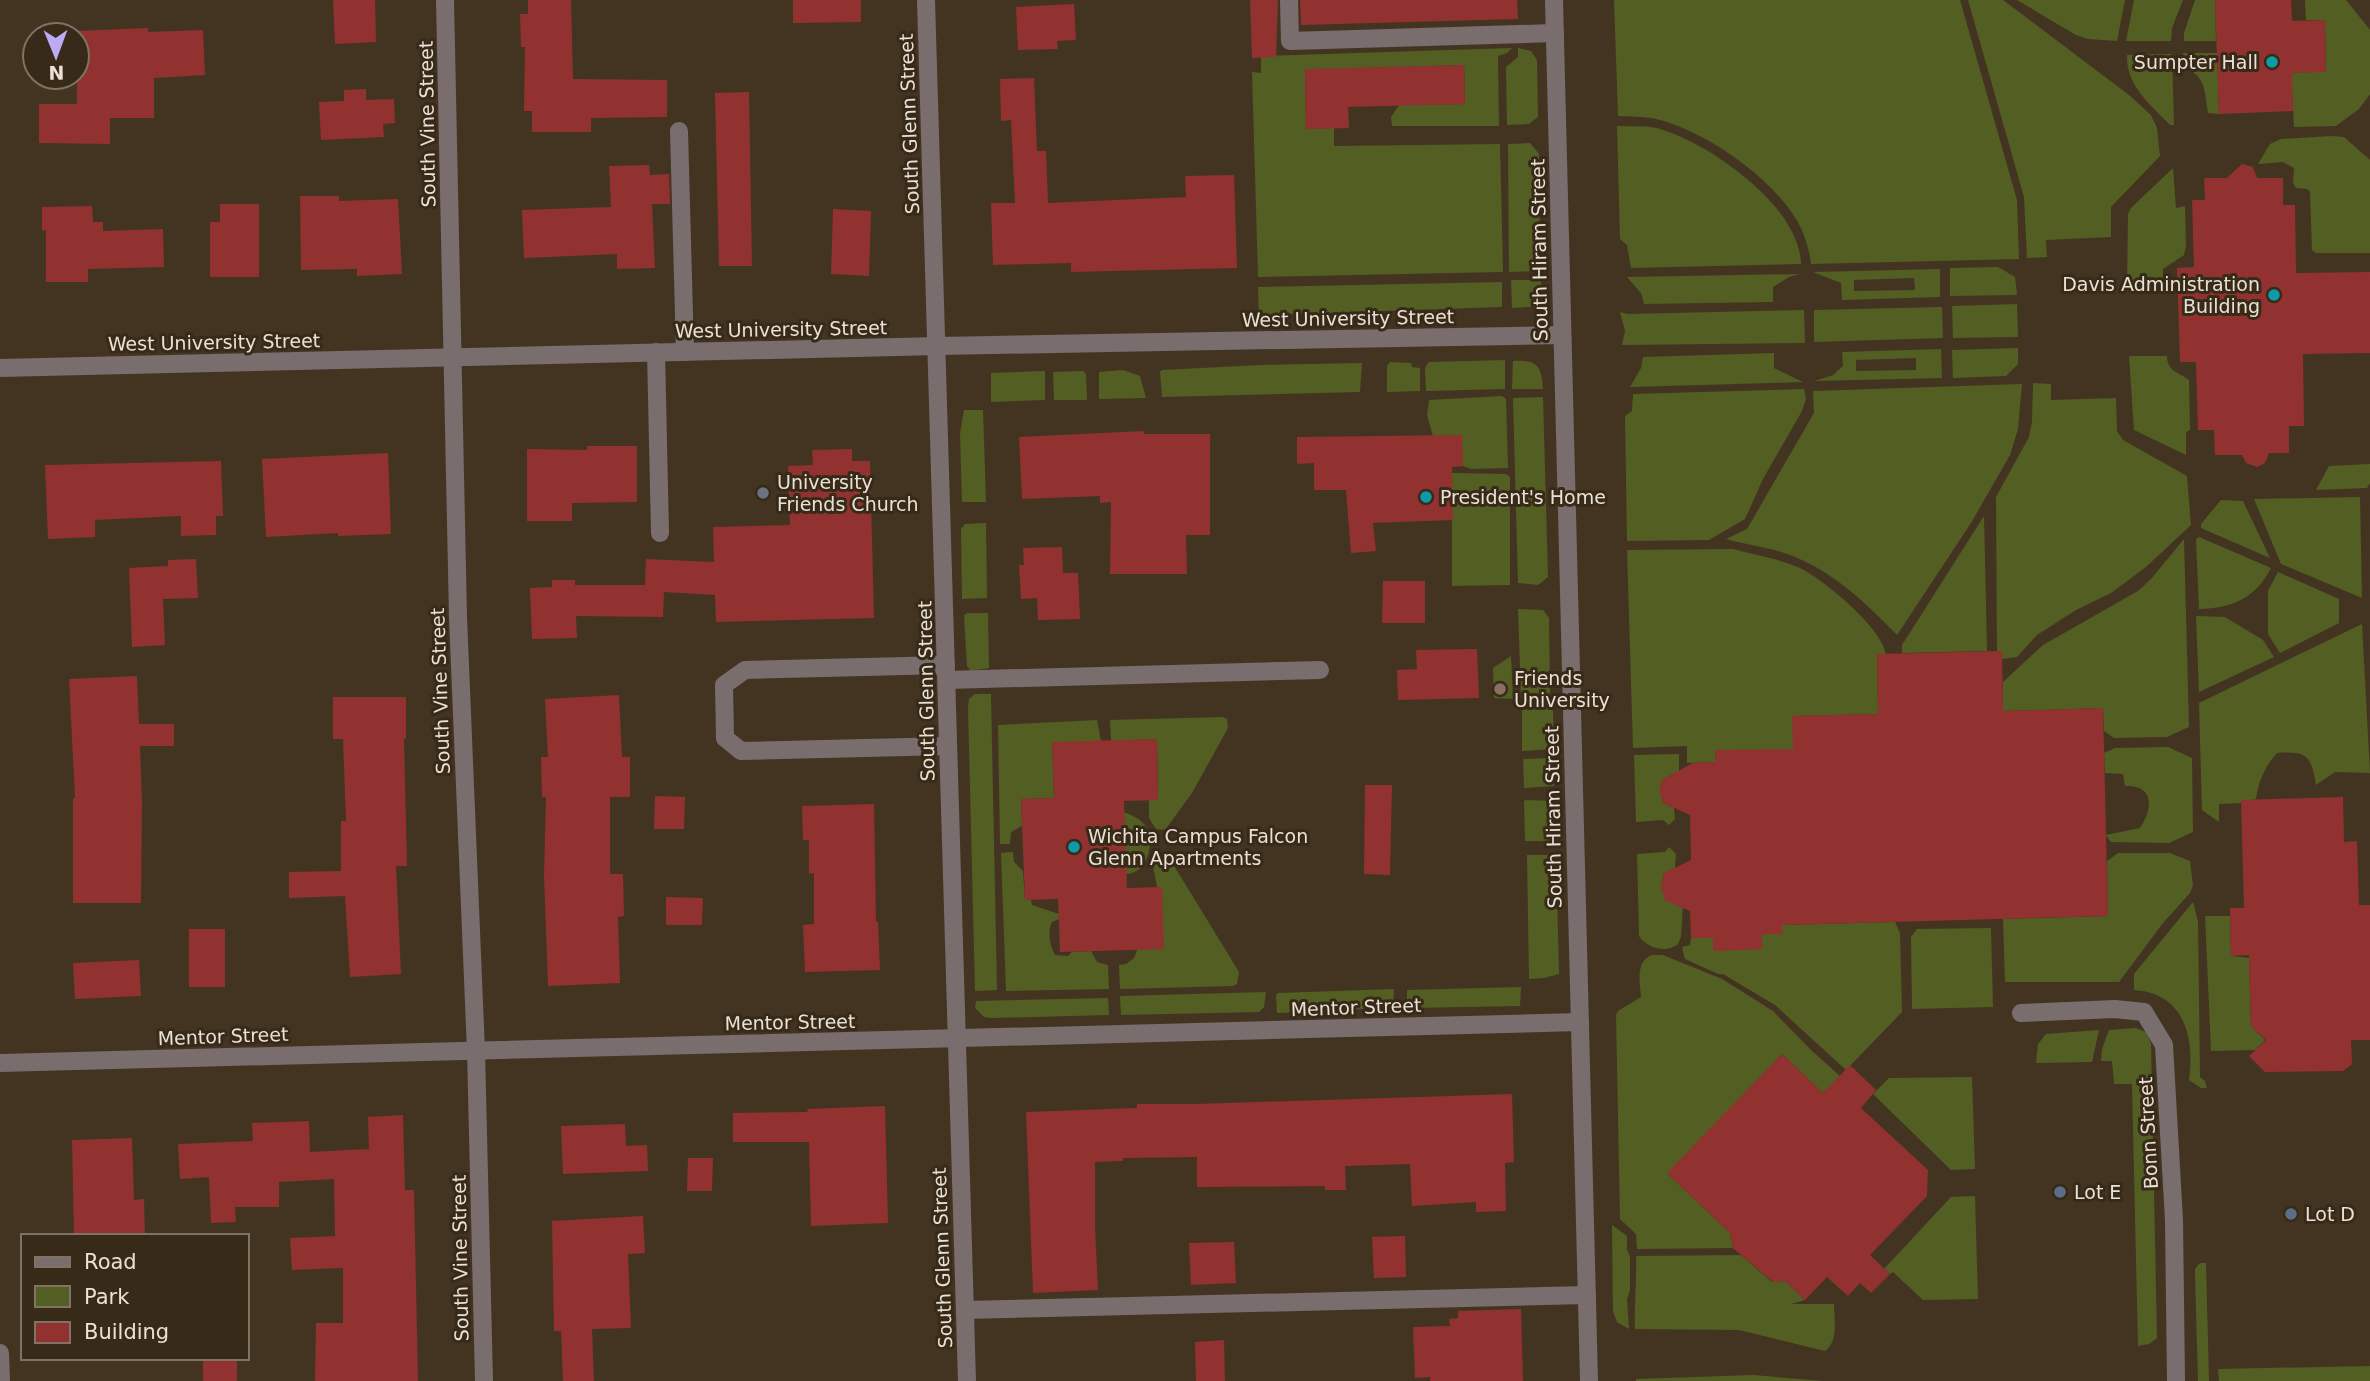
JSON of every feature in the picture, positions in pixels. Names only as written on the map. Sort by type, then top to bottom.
[{"type":"street","name":"South Vine Street","points":[[444,0],[458,617],[476,1051],[484,1381]]},
{"type":"street","name":"South Glenn Street","points":[[926,0],[967,1381]]},
{"type":"street","points":[[1289,0],[1290,41],[1555,33]]},
{"type":"street","name":"South Hiram Street","points":[[1554,0],[1589,1381]]},
{"type":"street","points":[[679,131],[685,352]]},
{"type":"street","name":"West University Street","points":[[0,369],[656,352],[1562,335]]},
{"type":"street","points":[[656,352],[660,533]]},
{"type":"street","points":[[948,746],[741,751],[725,738],[724,685],[745,670],[946,673],[1320,670]]},
{"type":"street","name":"Bonn Street","points":[[2021,1013],[2115,1009],[2144,1012],[2164,1045],[2174,1220],[2176,1381]]},
{"type":"street","name":"Mentor Street","points":[[0,1063],[1580,1022]]},
{"type":"street","points":[[965,1310],[1587,1295]]},
{"type":"street","points":[[0,1353],[1,1381]]},
{"type":"green space","points":[[1614,0],[1960,0],[2017,200],[2019,259],[1811,264],[1805,238],[1796,219],[1766,183],[1732,155],[1674,125],[1651,118],[1618,116]]},
{"type":"green space","points":[[1968,0],[2003,0],[2129,95],[2151,115],[2157,128],[2160,156],[2111,207],[2111,237],[2046,240],[2047,257],[2027,258],[2024,197]]},
{"type":"green space","points":[[2017,0],[2125,0],[2117,41],[2088,39],[2076,35]]},
{"type":"green space","points":[[2134,0],[2183,0],[2172,28],[2171,41],[2126,41]]},
{"type":"green space","points":[[2195,0],[2215,0],[2216,41],[2184,41]]},
{"type":"green space","points":[[2305,0],[2346,0],[2370,30],[2370,94],[2359,109],[2336,126],[2294,127],[2291,73],[2326,71],[2325,20],[2306,20]]},
{"type":"green space","points":[[1512,48],[1498,56],[1499,126],[1392,126],[1391,117],[1399,105],[1465,104],[1464,65],[1305,70],[1306,129],[1334,128],[1334,146],[1500,144],[1503,272],[1258,277],[1252,72],[1261,73],[1261,56]]},
{"type":"green space","points":[[1518,48],[1531,51],[1537,60],[1538,117],[1529,124],[1507,125],[1506,67],[1518,57]]},
{"type":"green space","points":[[2183,53],[2217,53],[2219,114],[2208,113],[2201,81],[2184,66]]},
{"type":"green space","points":[[2172,54],[2174,125],[2170,125],[2147,102],[2135,85],[2130,76],[2127,55]]},
{"type":"green space","points":[[1617,126],[1660,129],[1703,148],[1727,163],[1769,200],[1786,221],[1797,242],[1801,264],[1631,268],[1627,245],[1620,239]]},
{"type":"green space","points":[[2344,137],[2370,160],[2370,253],[2316,253],[2312,250],[2310,192],[2296,188],[2293,183],[2294,168],[2283,162],[2258,164],[2270,144],[2281,139]]},
{"type":"green space","points":[[1530,143],[1539,154],[1540,271],[1509,272],[1508,144]]},
{"type":"green space","points":[[2173,168],[2176,208],[2185,206],[2184,255],[2163,269],[2163,289],[2127,290],[2128,214]]},
{"type":"green space","points":[[1998,267],[2015,277],[2017,295],[1950,296],[1950,268]]},
{"type":"green space","points":[[1940,269],[1940,297],[1842,300],[1841,283],[1813,272]],"holes":[[[1914,278],[1915,290],[1854,291],[1854,280]]]},
{"type":"green space","points":[[1800,274],[1773,287],[1773,302],[1644,304],[1641,293],[1627,277]]},
{"type":"green space","points":[[1511,280],[1541,280],[1542,293],[1530,307],[1512,308]]},
{"type":"green space","points":[[1502,282],[1502,307],[1259,315],[1258,287]]},
{"type":"green space","points":[[2017,304],[2018,337],[1953,338],[1952,306]]},
{"type":"green space","points":[[1942,307],[1943,338],[1814,342],[1814,310]]},
{"type":"green space","points":[[1804,310],[1805,343],[1622,345],[1625,331],[1620,312]]},
{"type":"green space","points":[[2018,348],[2018,364],[2006,376],[1953,378],[1952,350]]},
{"type":"green space","points":[[1941,349],[1942,378],[1815,381],[1833,375],[1843,366],[1842,352]],"holes":[[[1916,358],[1916,370],[1856,371],[1856,360]]]},
{"type":"green space","points":[[1774,353],[1774,368],[1803,382],[1630,387],[1641,368],[1643,357]]},
{"type":"green space","points":[[2129,356],[2167,356],[2171,368],[2189,380],[2190,430],[2186,432],[2186,455],[2134,430]]},
{"type":"green space","points":[[1505,360],[1505,389],[1426,391],[1425,368],[1429,362]]},
{"type":"green space","points":[[1513,361],[1528,361],[1536,365],[1541,374],[1543,389],[1512,389]]},
{"type":"green space","points":[[1390,362],[1411,363],[1412,367],[1420,368],[1420,391],[1387,392],[1387,366]]},
{"type":"green space","points":[[1362,363],[1360,392],[1162,397],[1162,370]]},
{"type":"green space","points":[[1123,370],[1140,376],[1146,398],[1099,399],[1099,372]]},
{"type":"green space","points":[[1045,371],[1045,400],[991,402],[991,373]]},
{"type":"green space","points":[[1083,371],[1086,374],[1087,400],[1054,400],[1053,372]]},
{"type":"green space","points":[[2033,383],[2051,384],[2051,400],[2116,398],[2117,431],[2123,440],[2187,476],[2191,525],[2146,567],[2111,593],[2076,610],[2037,635],[2017,657],[2002,659],[2002,651],[1997,651],[1996,497],[2029,437]]},
{"type":"green space","points":[[2022,384],[2018,429],[2010,455],[1971,523],[1897,635],[1850,591],[1810,564],[1778,551],[1726,539],[1747,529],[1814,413],[1813,391]]},
{"type":"green space","points":[[1804,389],[1806,399],[1802,411],[1763,479],[1745,519],[1709,540],[1627,541],[1625,416],[1632,411],[1633,394]]},
{"type":"green space","points":[[1502,396],[1506,399],[1508,468],[1471,469],[1463,466],[1433,436],[1427,415],[1429,400]]},
{"type":"green space","points":[[1543,397],[1548,577],[1538,585],[1518,583],[1513,398]]},
{"type":"green space","points":[[964,410],[983,410],[986,502],[962,502],[960,433]]},
{"type":"green space","points":[[2370,464],[2370,483],[2367,488],[2316,490],[2329,466]]},
{"type":"green space","points":[[1452,473],[1506,474],[1510,477],[1510,585],[1452,586]]},
{"type":"green space","points":[[2360,497],[2362,598],[2281,564],[2254,499]]},
{"type":"green space","points":[[2221,500],[2243,501],[2270,558],[2201,528],[2201,524]]},
{"type":"green space","points":[[1984,516],[1987,651],[1902,653],[1902,645]]},
{"type":"green space","points":[[986,523],[987,598],[962,599],[961,529],[965,524]]},
{"type":"green space","points":[[2199,537],[2271,568],[2258,587],[2241,600],[2222,607],[2199,609],[2196,539]]},
{"type":"green space","points":[[2184,539],[2189,727],[2167,737],[2114,738],[2104,731],[2103,708],[2003,711],[2003,682],[2043,645],[2138,591]]},
{"type":"green space","points":[[1733,549],[1802,569],[1838,594],[1864,619],[1882,643],[1886,654],[1877,654],[1878,714],[1793,716],[1793,758],[1715,751],[1716,762],[1687,763],[1687,746],[1633,748],[1627,550]]},
{"type":"green space","points":[[2278,572],[2339,599],[2339,623],[2280,653],[2268,634],[2268,591]]},
{"type":"green space","points":[[1518,609],[1543,610],[1549,618],[1550,698],[1521,698]]},
{"type":"green space","points":[[988,613],[989,668],[971,671],[967,666],[964,615]]},
{"type":"green space","points":[[2196,616],[2225,617],[2263,640],[2274,657],[2199,692]]},
{"type":"green space","points":[[2362,624],[2370,773],[2335,772],[2316,785],[2312,767],[2306,757],[2295,753],[2277,753],[2263,774],[2256,799],[2219,804],[2219,822],[2202,810],[2199,703]]},
{"type":"green space","points":[[1511,656],[1513,699],[1494,698],[1493,668]]},
{"type":"green space","points":[[975,694],[991,694],[997,990],[975,991],[968,707],[969,699]]},
{"type":"green space","points":[[1522,710],[1553,710],[1554,749],[1522,751]]},
{"type":"green space","points":[[1227,719],[1228,728],[1192,793],[1165,830],[1156,829],[1149,818],[1149,800],[1158,800],[1157,739],[1111,741],[1110,720]]},
{"type":"green space","points":[[1097,720],[1101,741],[1052,743],[1054,798],[1021,799],[1022,826],[1011,832],[1010,844],[1000,844],[998,725]]},
{"type":"green space","points":[[2168,747],[2192,758],[2193,832],[2169,843],[2111,842],[2106,835],[2140,828],[2149,800],[2142,789],[2125,786],[2123,774],[2105,773],[2104,753],[2115,748]]},
{"type":"green space","points":[[1679,754],[1679,773],[1662,780],[1660,790],[1663,803],[1674,808],[1675,819],[1669,825],[1663,820],[1636,822],[1634,755]]},
{"type":"green space","points":[[1523,759],[1554,760],[1554,786],[1524,788]]},
{"type":"green space","points":[[1524,801],[1554,801],[1556,841],[1525,841]]},
{"type":"green space","points":[[1124,812],[1144,824],[1148,831],[1150,847],[1140,868],[1134,873],[1126,874]]},
{"type":"green space","points":[[1669,847],[1676,854],[1675,868],[1664,873],[1661,886],[1666,900],[1683,904],[1681,937],[1678,944],[1662,949],[1652,946],[1639,936],[1637,854],[1665,852]]},
{"type":"green space","points":[[1013,852],[1014,862],[1023,871],[1025,900],[1031,900],[1032,905],[1059,914],[1059,919],[1052,922],[1050,930],[1055,955],[1068,956],[1072,952],[1091,951],[1097,962],[1108,965],[1109,989],[1006,991],[1001,853]]},
{"type":"green space","points":[[2118,853],[2170,853],[2190,861],[2193,885],[2190,893],[2163,923],[2119,982],[2005,982],[2003,919],[2108,916],[2107,861]]},
{"type":"green space","points":[[1160,855],[1168,856],[1239,972],[1237,984],[1120,989],[1119,965],[1134,958],[1162,887],[1157,887],[1153,866],[1154,859]]},
{"type":"green space","points":[[1527,855],[1556,855],[1559,974],[1544,978],[1529,979]]},
{"type":"green space","points":[[2193,902],[2198,922],[2200,1077],[2207,1088],[2201,1088],[2189,1080],[2190,1048],[2187,1033],[2175,1008],[2165,999],[2134,990],[2134,974]]},
{"type":"green space","points":[[2205,916],[2230,916],[2231,956],[2249,958],[2251,1026],[2265,1040],[2255,1050],[2211,1051]]},
{"type":"green space","points":[[1895,922],[1900,933],[1902,1012],[1846,1070],[1775,1005],[1723,974],[1685,959],[1682,947],[1690,945],[1691,938],[1713,938],[1713,950],[1761,949],[1762,934],[1782,934],[1782,925]]},
{"type":"green space","points":[[1991,928],[1993,1007],[1912,1009],[1911,937],[1917,929]]},
{"type":"green space","points":[[1652,955],[1663,955],[1722,979],[1773,1011],[1840,1076],[1823,1093],[1782,1054],[1668,1174],[1730,1233],[1733,1248],[1637,1249],[1636,1234],[1620,1219],[1616,1015],[1641,997],[1641,967]]},
{"type":"green space","points":[[1521,987],[1520,1006],[1411,1008],[1407,1002],[1407,990]]},
{"type":"green space","points":[[1394,989],[1393,1005],[1386,1008],[1277,1013],[1278,993]]},
{"type":"green space","points":[[1266,992],[1264,1007],[1259,1012],[1121,1015],[1120,996]]},
{"type":"green space","points":[[1108,998],[1109,1015],[992,1018],[984,1017],[975,1008],[976,1001]]},
{"type":"green space","points":[[2136,1028],[2146,1032],[2151,1043],[2157,1338],[2149,1344],[2138,1346],[2132,1084],[2114,1084],[2112,1061],[2101,1061],[2109,1030]]},
{"type":"green space","points":[[2099,1030],[2092,1062],[2036,1063],[2038,1044],[2046,1034]]},
{"type":"green space","points":[[1972,1077],[1975,1169],[1951,1170],[1873,1094],[1889,1078]]},
{"type":"green space","points":[[1975,1196],[1978,1299],[1923,1300],[1893,1272],[1890,1274],[1884,1269],[1951,1197]]},
{"type":"green space","points":[[1612,1225],[1627,1236],[1630,1256],[1630,1290],[1627,1299],[1629,1329],[1617,1322],[1613,1311]]},
{"type":"green space","points":[[1741,1255],[1772,1282],[1785,1281],[1805,1300],[1791,1304],[1834,1304],[1834,1336],[1825,1351],[1739,1330],[1635,1329],[1636,1256]]},
{"type":"green space","points":[[2200,1263],[2206,1263],[2209,1381],[2198,1381],[2195,1269]]},
{"type":"green space","points":[[2370,1366],[2370,1381],[2219,1381],[2218,1369]]},
{"type":"green space","points":[[1753,1375],[1823,1381],[1636,1381],[1636,1379]]},
{"type":"building","points":[[333,0],[375,0],[376,42],[335,44]]},
{"type":"building","points":[[528,0],[571,0],[573,79],[667,80],[667,117],[591,118],[591,132],[532,132],[532,111],[524,111],[525,47],[521,47],[520,14],[528,14]]},
{"type":"building","points":[[793,0],[861,0],[861,22],[793,23]]},
{"type":"building","points":[[1250,0],[1278,0],[1276,57],[1252,58]]},
{"type":"building","points":[[1300,0],[1517,0],[1518,19],[1301,25]]},
{"type":"building","name":"Sumpter Hall","points":[[2215,0],[2291,0],[2292,21],[2325,20],[2326,72],[2292,73],[2293,111],[2219,114]]},
{"type":"building","points":[[1074,4],[1076,40],[1057,41],[1058,49],[1018,50],[1016,7]]},
{"type":"building","points":[[148,28],[148,32],[203,30],[205,75],[154,78],[154,118],[110,118],[110,144],[39,143],[39,104],[77,104],[77,91],[91,91],[91,30]]},
{"type":"building","points":[[1464,65],[1465,104],[1348,107],[1349,128],[1306,129],[1305,69]]},
{"type":"building","points":[[1034,78],[1037,151],[1046,151],[1048,203],[1186,197],[1185,176],[1234,175],[1237,268],[1071,272],[1071,263],[993,265],[991,203],[1015,203],[1011,120],[1001,121],[1000,79]]},
{"type":"building","points":[[366,89],[366,100],[394,99],[395,123],[383,124],[384,137],[321,140],[319,102],[344,101],[344,90]]},
{"type":"building","points":[[749,92],[752,266],[719,266],[715,93]]},
{"type":"building","name":"Davis Administration Building","points":[[2242,164],[2253,167],[2257,178],[2283,178],[2283,205],[2295,205],[2296,273],[2370,272],[2370,353],[2303,354],[2304,426],[2289,426],[2289,453],[2269,453],[2265,463],[2257,467],[2246,463],[2242,455],[2215,455],[2214,430],[2198,430],[2196,362],[2180,362],[2177,268],[2194,267],[2192,200],[2205,200],[2204,178],[2227,178]]},
{"type":"building","points":[[649,165],[650,175],[669,174],[670,204],[652,204],[655,268],[617,269],[617,254],[524,258],[522,210],[611,207],[609,166]]},
{"type":"building","points":[[300,196],[339,196],[339,201],[398,199],[402,274],[357,276],[357,269],[301,270]]},
{"type":"building","points":[[220,204],[259,204],[259,277],[210,277],[210,222],[220,222]]},
{"type":"building","points":[[92,206],[93,222],[103,222],[103,231],[163,229],[164,267],[88,269],[88,282],[46,282],[46,230],[42,231],[42,207]]},
{"type":"building","points":[[833,209],[871,211],[869,276],[831,274]]},
{"type":"building","points":[[1144,431],[1144,434],[1210,434],[1210,535],[1186,535],[1187,574],[1110,574],[1111,502],[1100,503],[1100,496],[1022,499],[1019,437]]},
{"type":"building","points":[[1462,435],[1463,466],[1452,467],[1453,520],[1373,523],[1376,551],[1351,553],[1346,490],[1314,490],[1314,463],[1297,464],[1297,437]]},
{"type":"building","points":[[587,446],[637,446],[637,502],[572,503],[572,521],[527,521],[527,449],[587,450]]},
{"type":"building","points":[[852,449],[852,461],[870,461],[874,618],[716,622],[715,595],[664,592],[663,617],[576,616],[577,638],[532,639],[530,588],[552,587],[552,580],[575,580],[575,585],[645,585],[646,559],[714,562],[713,527],[790,525],[788,466],[813,465],[812,450]]},
{"type":"building","points":[[388,453],[391,534],[338,536],[338,533],[266,537],[262,459]]},
{"type":"building","points":[[221,461],[223,516],[216,516],[216,535],[181,536],[181,516],[95,520],[95,537],[48,539],[45,465]]},
{"type":"building","points":[[1062,547],[1063,573],[1078,573],[1080,619],[1038,620],[1037,598],[1021,599],[1019,565],[1024,565],[1023,548]]},
{"type":"building","points":[[196,559],[198,598],[163,599],[165,645],[132,647],[129,568],[168,566],[168,560]]},
{"type":"building","points":[[1383,581],[1425,581],[1425,623],[1382,623]]},
{"type":"building","points":[[1477,649],[1479,698],[1398,700],[1397,670],[1417,669],[1416,650]]},
{"type":"building","points":[[2002,651],[2003,711],[2103,708],[2108,916],[1782,925],[1782,934],[1762,934],[1762,949],[1713,951],[1713,938],[1691,938],[1690,911],[1665,900],[1661,886],[1664,873],[1691,860],[1690,815],[1663,803],[1660,790],[1662,780],[1693,763],[1716,762],[1715,750],[1793,749],[1792,716],[1878,714],[1877,654]]},
{"type":"building","points":[[137,676],[139,724],[174,724],[174,746],[140,746],[141,903],[73,903],[75,798],[69,679]]},
{"type":"building","points":[[619,695],[622,757],[630,757],[630,797],[610,797],[610,874],[623,874],[624,916],[618,917],[620,983],[548,986],[544,875],[546,797],[542,797],[541,757],[548,757],[545,699]]},
{"type":"building","points":[[333,697],[406,697],[404,739],[407,866],[396,866],[401,974],[350,977],[345,896],[289,898],[289,872],[341,871],[341,821],[346,821],[343,739],[333,739]]},
{"type":"building","name":"Wichita Campus Falcon Glenn Apartments","points":[[1157,739],[1158,800],[1124,801],[1127,888],[1162,887],[1164,949],[1060,952],[1058,899],[1025,900],[1021,799],[1054,798],[1052,742]]},
{"type":"building","points":[[1365,785],[1392,785],[1390,875],[1364,874]]},
{"type":"building","points":[[655,796],[685,797],[684,829],[654,829]]},
{"type":"building","points":[[2343,797],[2344,842],[2357,841],[2359,905],[2370,905],[2370,1040],[2351,1040],[2352,1064],[2343,1071],[2265,1072],[2249,1056],[2266,1040],[2251,1026],[2249,955],[2231,956],[2230,908],[2244,908],[2241,800]]},
{"type":"building","points":[[874,804],[876,922],[880,970],[805,972],[803,925],[814,924],[814,873],[809,874],[809,840],[803,840],[802,806]]},
{"type":"building","points":[[666,897],[703,898],[702,925],[666,925]]},
{"type":"building","points":[[189,929],[225,929],[225,987],[189,987]]},
{"type":"building","points":[[139,960],[141,996],[75,999],[73,963]]},
{"type":"building","points":[[1782,1054],[1823,1093],[1850,1065],[1876,1090],[1861,1108],[1928,1170],[1927,1196],[1870,1255],[1890,1274],[1871,1293],[1860,1283],[1848,1296],[1827,1277],[1805,1300],[1785,1281],[1773,1282],[1733,1248],[1730,1233],[1667,1173]]},
{"type":"building","points":[[1512,1094],[1514,1162],[1505,1163],[1506,1211],[1476,1212],[1476,1202],[1412,1206],[1410,1164],[1345,1166],[1346,1190],[1325,1190],[1325,1186],[1197,1187],[1197,1157],[1123,1158],[1123,1161],[1095,1162],[1098,1290],[1033,1293],[1026,1112],[1137,1108],[1137,1104]]},
{"type":"building","points":[[885,1106],[888,1223],[811,1226],[809,1142],[733,1142],[733,1113],[808,1112],[807,1109]]},
{"type":"building","points":[[403,1115],[405,1190],[414,1190],[418,1381],[315,1381],[316,1323],[343,1323],[343,1268],[292,1270],[290,1238],[335,1236],[334,1179],[279,1182],[279,1207],[235,1207],[236,1222],[211,1223],[209,1177],[180,1179],[178,1144],[253,1141],[252,1123],[309,1121],[310,1152],[369,1149],[368,1117]]},
{"type":"building","points":[[625,1124],[626,1146],[647,1145],[648,1171],[563,1174],[561,1126]]},
{"type":"building","points":[[132,1138],[134,1200],[144,1199],[145,1234],[74,1234],[72,1140]]},
{"type":"building","points":[[688,1158],[713,1158],[712,1191],[687,1191]]},
{"type":"building","points":[[643,1216],[645,1253],[628,1254],[631,1328],[592,1329],[594,1381],[563,1381],[561,1331],[554,1331],[552,1221]]},
{"type":"building","points":[[1405,1236],[1406,1277],[1374,1278],[1372,1237]]},
{"type":"building","points":[[1234,1242],[1236,1283],[1191,1285],[1189,1243]]},
{"type":"building","points":[[1521,1309],[1523,1381],[1430,1381],[1430,1377],[1415,1378],[1413,1327],[1450,1326],[1449,1319],[1458,1318],[1458,1311]]},
{"type":"building","points":[[1224,1340],[1225,1381],[1196,1381],[1195,1342]]},
{"type":"building","points":[[203,1360],[237,1360],[237,1381],[203,1381]]},
{"type":"place","name":"Sumpter Hall","points":[[2272,62]]},
{"type":"place","name":"Davis Administration Building","points":[[2274,295]]},
{"type":"place","name":"University Friends Church","points":[[763,493]]},
{"type":"place","name":"President's Home","points":[[1426,497]]},
{"type":"place","name":"Friends University","points":[[1500,689]]},
{"type":"place","name":"Wichita Campus Falcon Glenn Apartments","points":[[1074,847]]},
{"type":"place","name":"Lot E","points":[[2060,1192]]},
{"type":"place","name":"Lot D","points":[[2291,1214]]}]
